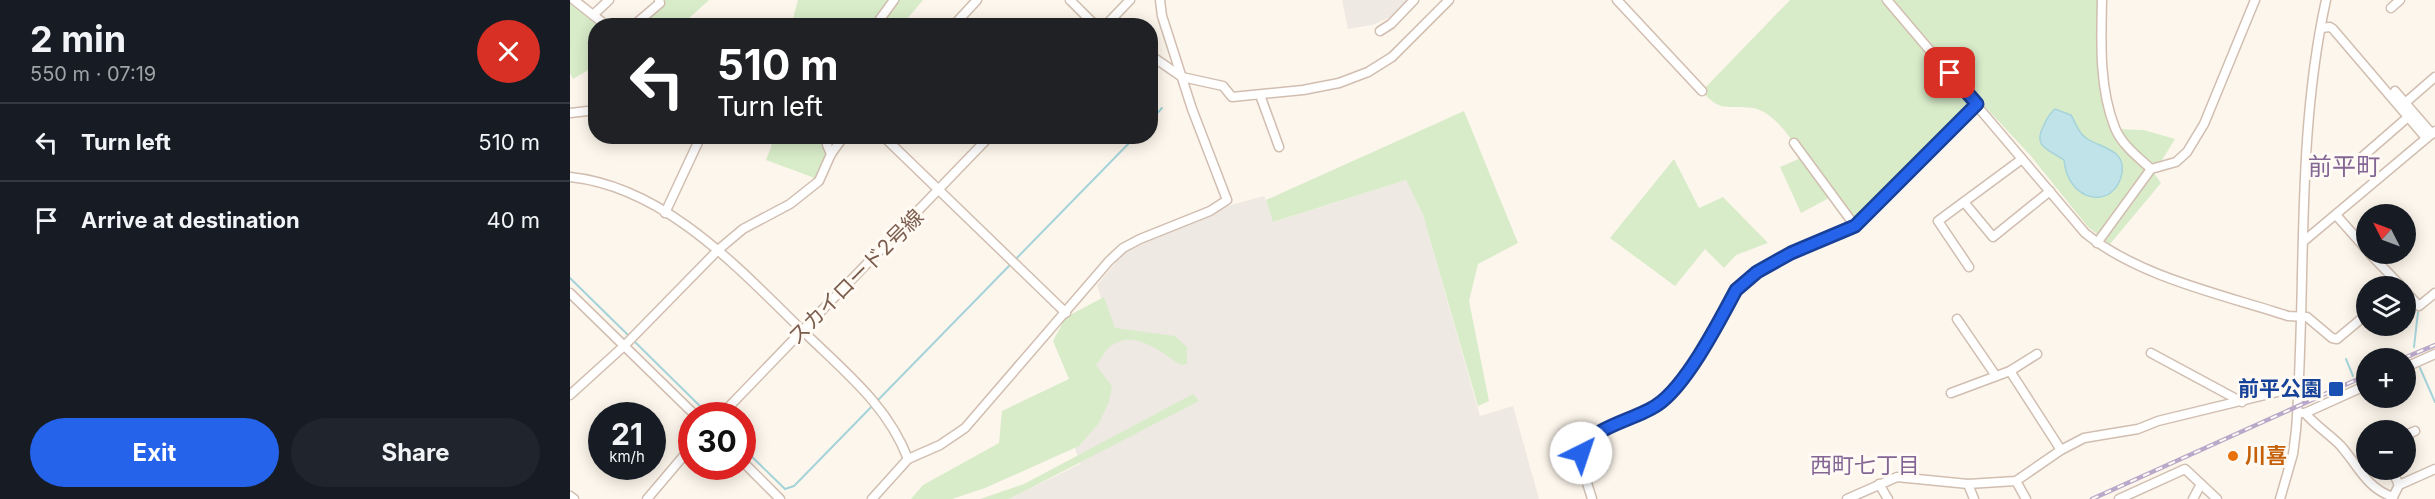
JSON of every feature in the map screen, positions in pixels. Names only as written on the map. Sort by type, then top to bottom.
[{"type":"street","points":[[574,0],[597,18]]},
{"type":"street","points":[[593,15],[609,0]]},
{"type":"street","points":[[642,18],[660,3],[659,0]]},
{"type":"street","points":[[881,18],[894,0]]},
{"type":"street","points":[[960,18],[977,0]]},
{"type":"street","points":[[1070,0],[1088,18]]},
{"type":"street","points":[[1113,18],[1130,0]]},
{"type":"street","points":[[872,499],[908,459],[940,445],[965,428],[1123,248],[1227,200],[1182,77],[1162,16],[1160,0]]},
{"type":"street","points":[[1380,31],[1391,24],[1414,0]]},
{"type":"street","points":[[1158,60],[1182,77],[1223,86],[1232,97],[1339,83],[1368,72],[1392,57],[1449,0]]},
{"type":"street","points":[[1617,0],[1702,91]]},
{"type":"street","points":[[1887,0],[2049,191],[2097,243],[2113,254],[2157,272],[2288,316],[2307,317],[2337,339],[2356,323]]},
{"type":"street","points":[[2102,0],[2104,85],[2115,129],[2128,148],[2151,169]]},
{"type":"street","points":[[2097,243],[2151,169],[2176,162],[2187,152],[2204,124],[2255,0]]},
{"type":"street","points":[[2280,499],[2293,454],[2301,414],[2298,387],[2308,137],[2326,0]]},
{"type":"street","points":[[2391,8],[2400,0]]},
{"type":"street","points":[[2321,28],[2330,27],[2408,117],[2431,134]]},
{"type":"street","points":[[2405,103],[2435,77]]},
{"type":"street","points":[[2395,91],[2431,134]]},
{"type":"street","points":[[1260,95],[1279,147]]},
{"type":"street","points":[[1593,499],[1582,464],[1584,445],[1589,439],[1667,399],[1685,376],[1736,290],[1745,280],[1791,253],[1855,226],[1977,104]]},
{"type":"street","points":[[570,113],[588,111]]},
{"type":"street","points":[[2362,157],[2408,117]]},
{"type":"street","points":[[2304,241],[2431,134]]},
{"type":"street","points":[[1794,143],[1855,226]]},
{"type":"street","points":[[665,213],[697,144]]},
{"type":"street","points":[[827,144],[831,154]]},
{"type":"street","points":[[570,395],[629,341],[718,249],[743,229],[776,213],[819,181],[838,144]]},
{"type":"street","points":[[891,144],[1066,313]]},
{"type":"street","name":"スカイロード2号線","points":[[734,402],[939,192],[983,144]]},
{"type":"street","points":[[1969,267],[1938,223],[2022,159]]},
{"type":"street","points":[[570,177],[621,189],[665,213],[718,249],[876,402],[900,437],[908,459]]},
{"type":"street","points":[[1964,202],[1993,237],[2049,191]]},
{"type":"street","points":[[2337,215],[2356,238]]},
{"type":"street","points":[[2379,264],[2391,276]]},
{"type":"street","points":[[570,292],[629,341],[683,402]]},
{"type":"street","points":[[2416,303],[2419,306],[2435,293]]},
{"type":"street","points":[[1958,319],[1996,376]]},
{"type":"street","points":[[2151,353],[2242,402]]},
{"type":"street","points":[[1951,393],[2010,371],[2037,354]]},
{"type":"street","points":[[2416,363],[2435,354]]},
{"type":"street","points":[[2010,371],[2061,450]]},
{"type":"street","points":[[1847,499],[1897,477],[1968,484],[2016,481],[2061,450],[2084,438],[2138,429],[2158,421],[2298,387]]},
{"type":"street","points":[[2301,414],[2356,390]]},
{"type":"street","points":[[2301,414],[2340,446],[2371,486],[2393,498],[2399,485],[2435,469]]},
{"type":"street","points":[[647,499],[678,462]]},
{"type":"street","points":[[2119,499],[2186,469],[2217,499]]},
{"type":"street","points":[[756,476],[780,499]]},
{"type":"street","points":[[2397,480],[2399,485]]},
{"type":"street","points":[[2016,481],[2026,499]]},
{"type":"street","points":[[1879,483],[1887,499]]},
{"type":"street","points":[[1968,484],[1974,499]]},
{"type":"street","points":[[2193,499],[2201,484]]},
{"type":"street","points":[[570,496],[574,499]]},
{"type":"shaded area","points":[[1342,0],[1409,0],[1393,16],[1372,25],[1348,29]]},
{"type":"shaded area","points":[[1406,180],[1423,215],[1480,416],[1513,406],[1539,499],[1009,499],[1080,464],[1074,446],[1091,364],[1113,337],[1097,285],[1124,253],[1217,209],[1264,196],[1274,222]]},
{"type":"green space","points":[[662,0],[709,0],[689,18],[649,18],[664,5]]},
{"type":"green space","points":[[798,0],[923,0],[908,18],[793,18]]},
{"type":"green space","points":[[1790,0],[2102,0],[2104,85],[2115,129],[2144,130],[2175,139],[2162,160],[2151,169],[2161,183],[2110,244],[2088,227],[2030,155],[1977,98],[1855,226],[1829,198],[1801,213],[1780,167],[1803,157],[1782,128],[1769,115],[1761,111],[1744,107],[1725,107],[1714,103],[1702,91]]},
{"type":"green space","points":[[570,1],[592,18],[588,18],[588,70],[573,79],[570,73]]},
{"type":"green space","points":[[1464,111],[1518,243],[1478,264],[1469,301],[1489,401],[1478,406],[1423,215],[1406,180],[1273,222],[1266,200]]},
{"type":"green space","points":[[823,144],[828,154],[816,181],[812,177],[766,160],[772,145]]},
{"type":"green space","points":[[1674,159],[1699,208],[1723,197],[1768,243],[1736,255],[1724,268],[1705,249],[1675,286],[1610,238]]},
{"type":"green space","points":[[1104,297],[1115,328],[1175,336],[1187,347],[1187,364],[1181,365],[1147,344],[1129,340],[1120,341],[1109,348],[1096,365],[1112,386],[1109,402],[1099,423],[1079,446],[985,488],[952,499],[911,499],[923,485],[999,443],[1002,411],[1069,379],[1053,341],[1066,317]]},
{"type":"green space","points":[[1193,394],[1199,401],[1009,499],[980,499],[1024,484]]},
{"type":"water","points":[[2055,109],[2071,115],[2083,136],[2111,150],[2120,159],[2122,173],[2118,185],[2111,193],[2102,197],[2092,197],[2082,193],[2067,175],[2064,160],[2047,150],[2041,143],[2041,132],[2047,118]]},
{"type":"waterway","points":[[1158,112],[1162,108]]},
{"type":"waterway","points":[[756,461],[785,489],[794,486],[1128,144]]},
{"type":"waterway","points":[[570,278],[629,336]]},
{"type":"waterway","points":[[2414,347],[2418,312]]},
{"type":"waterway","points":[[633,340],[696,402]]},
{"type":"waterway","points":[[2346,359],[2353,376]]},
{"type":"waterway","points":[[2420,368],[2435,402]]},
{"type":"railway","points":[[2416,353],[2435,345]]},
{"type":"railway","points":[[2092,499],[2356,380]]},
{"type":"place","name":"前平公園","points":[[2336,389]]},
{"type":"place","name":"川喜","points":[[2233,456]]},
{"type":"district","name":"前平町","points":[[2344,167]]},
{"type":"district","name":"西町七丁目","points":[[1865,465]]},
{"type":"route","points":[[1581,453],[1584,445],[1595,435],[1667,399],[1685,376],[1736,290],[1745,280],[1791,253],[1855,226],[1977,104],[1950,73]]}]
